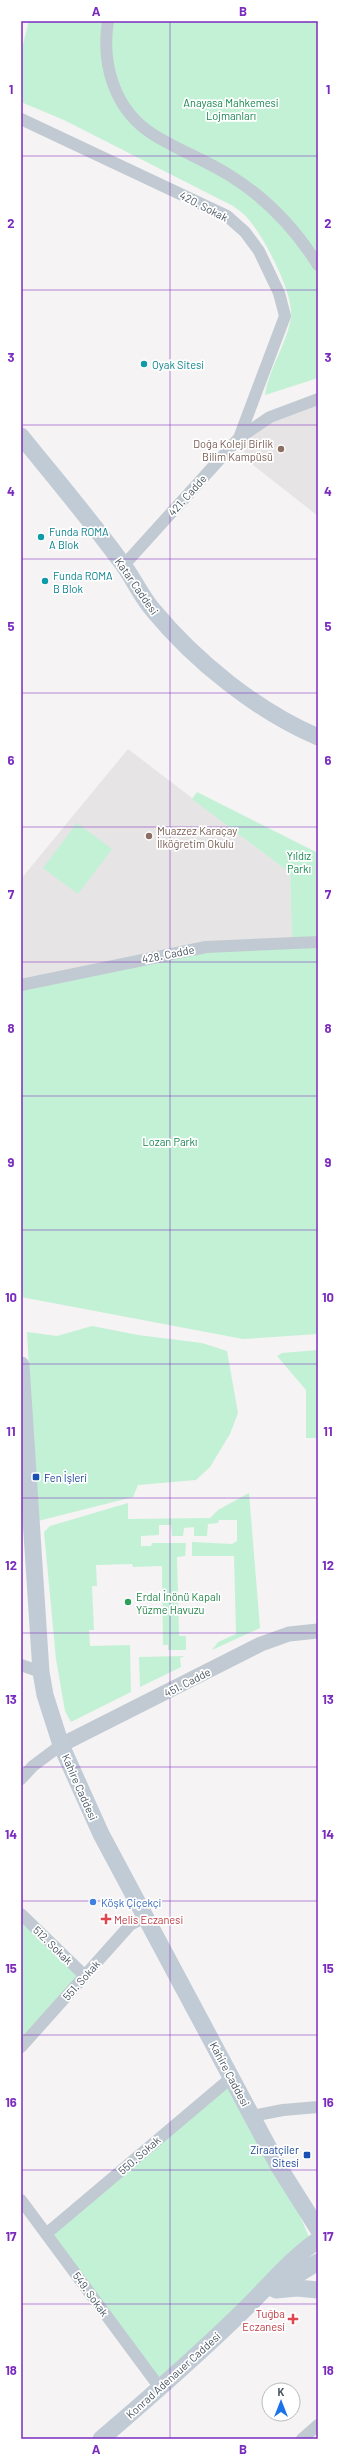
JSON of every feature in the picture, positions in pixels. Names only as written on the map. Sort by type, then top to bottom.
[{"type":"main road","name":"Katar Caddesi","points":[[21,436],[124,565],[152,609],[184,645],[221,676],[260,704],[318,737]]},
{"type":"main road","name":"Kahire Caddesi","points":[[21,1365],[26,1534],[44,1695],[61,1745],[101,1834],[232,2077],[316,2242]]},
{"type":"main road","name":"Konrad Adenauer Caddesi","points":[[101,2439],[160,2388],[244,2310],[297,2256],[316,2242]]},
{"type":"main road","name":"Konrad Adenauer Caddesi","points":[[244,2310],[272,2290],[318,2262]]},
{"type":"main road","points":[[272,2290],[287,2288],[318,2290]]},
{"type":"street","points":[[108,21],[108,61],[112,86],[126,111],[153,134],[230,175],[285,222],[302,239],[318,265]]},
{"type":"street","name":"420. Sokak","points":[[21,119],[227,216],[245,232],[259,251],[279,293],[285,316],[239,438]]},
{"type":"street","name":"421. Cadde","points":[[124,565],[239,438],[270,417],[318,400]]},
{"type":"street","name":"428. Cadde","points":[[21,985],[206,947],[318,942]]},
{"type":"street","name":"451. Cadde","points":[[61,1745],[261,1644],[288,1634],[318,1631]]},
{"type":"street","points":[[21,1665],[41,1672]]},
{"type":"street","points":[[21,1779],[33,1766],[61,1745]]},
{"type":"street","name":"512. Sokak","points":[[21,1914],[84,1975]]},
{"type":"street","name":"551. Sokak","points":[[21,2047],[130,1925],[145,1917]]},
{"type":"street","name":"550. Sokak","points":[[46,2234],[232,2077]]},
{"type":"street","points":[[252,2116],[283,2110],[318,2107]]},
{"type":"street","name":"549. Sokak","points":[[21,2200],[160,2388]]},
{"type":"street","points":[[302,2439],[318,2425]]},
{"type":"shaded area","name":"Doğa Koleji Birlik Bilim Kampüsü","points":[[318,399],[318,516],[248,461],[239,438]]},
{"type":"shaded area","name":"Muazzez Karaçay İlköğretim Okulu","points":[[128,749],[290,873],[292,942],[21,985],[21,879]]},
{"type":"green space","name":"Anayasa Mahkemesi Lojmanları","points":[[29,21],[318,21],[318,378],[265,395],[270,375],[289,327],[291,307],[277,266],[262,239],[246,216],[233,206],[64,120],[21,102],[21,52]]},
{"type":"green space","name":"Lozan Parkı","points":[[197,792],[318,853],[318,1334],[243,1339],[21,1297],[21,985],[206,947],[292,942],[290,873],[192,799]]},
{"type":"green space","points":[[77,823],[112,849],[78,894],[43,868]]},
{"type":"green space","points":[[92,1326],[138,1335],[202,1343],[227,1351],[238,1413],[230,1434],[210,1467],[196,1480],[138,1485],[133,1497],[38,1521],[27,1332],[57,1336]]},
{"type":"green space","points":[[318,1350],[318,1438],[306,1438],[306,1390],[277,1356],[282,1353]]},
{"type":"green space","points":[[249,1493],[260,1628],[212,1650],[218,1642],[236,1634],[234,1556],[192,1556],[192,1542],[232,1544],[237,1541],[237,1520],[219,1520],[218,1523],[208,1524],[207,1536],[194,1536],[194,1527],[184,1528],[183,1536],[172,1536],[171,1525],[159,1525],[159,1535],[141,1536],[141,1546],[151,1546],[152,1543],[186,1543],[185,1556],[177,1557],[179,1636],[186,1636],[186,1650],[168,1650],[168,1645],[163,1645],[162,1566],[133,1567],[132,1564],[96,1565],[97,1586],[92,1586],[94,1630],[89,1630],[90,1646],[130,1645],[131,1692],[71,1722],[65,1711],[56,1659],[44,1532],[50,1526],[128,1503],[128,1519],[210,1518],[218,1510]]},
{"type":"green space","points":[[185,1656],[180,1658],[181,1667],[140,1687],[139,1657]]},
{"type":"green space","points":[[21,1918],[84,1975],[21,2043]]},
{"type":"green space","points":[[232,2077],[279,2167],[312,2244],[160,2388],[46,2234]]},
{"type":"place","name":"Oyak Sitesi","points":[[144,364]]},
{"type":"place","name":"Doğa Koleji Birlik Bilim Kampüsü","points":[[281,449]]},
{"type":"place","name":"Funda ROMA A Blok","points":[[41,537]]},
{"type":"place","name":"Funda ROMA B Blok","points":[[45,581]]},
{"type":"place","name":"Muazzez Karaçay İlköğretim Okulu","points":[[149,836]]},
{"type":"place","name":"Fen İşleri","points":[[36,1477]]},
{"type":"place","name":"Erdal İnönü Kapalı Yüzme Havuzu","points":[[128,1602]]},
{"type":"place","name":"Köşk Çiçekçi","points":[[93,1902]]},
{"type":"place","name":"Melis Eczanesi","points":[[106,1919]]},
{"type":"place","name":"Ziraatçiler Sitesi","points":[[307,2155]]},
{"type":"place","name":"Tuğba Eczanesi","points":[[293,2319]]},
{"type":"park label","name":"Yıldız Parkı","points":[[299,861]]}]
